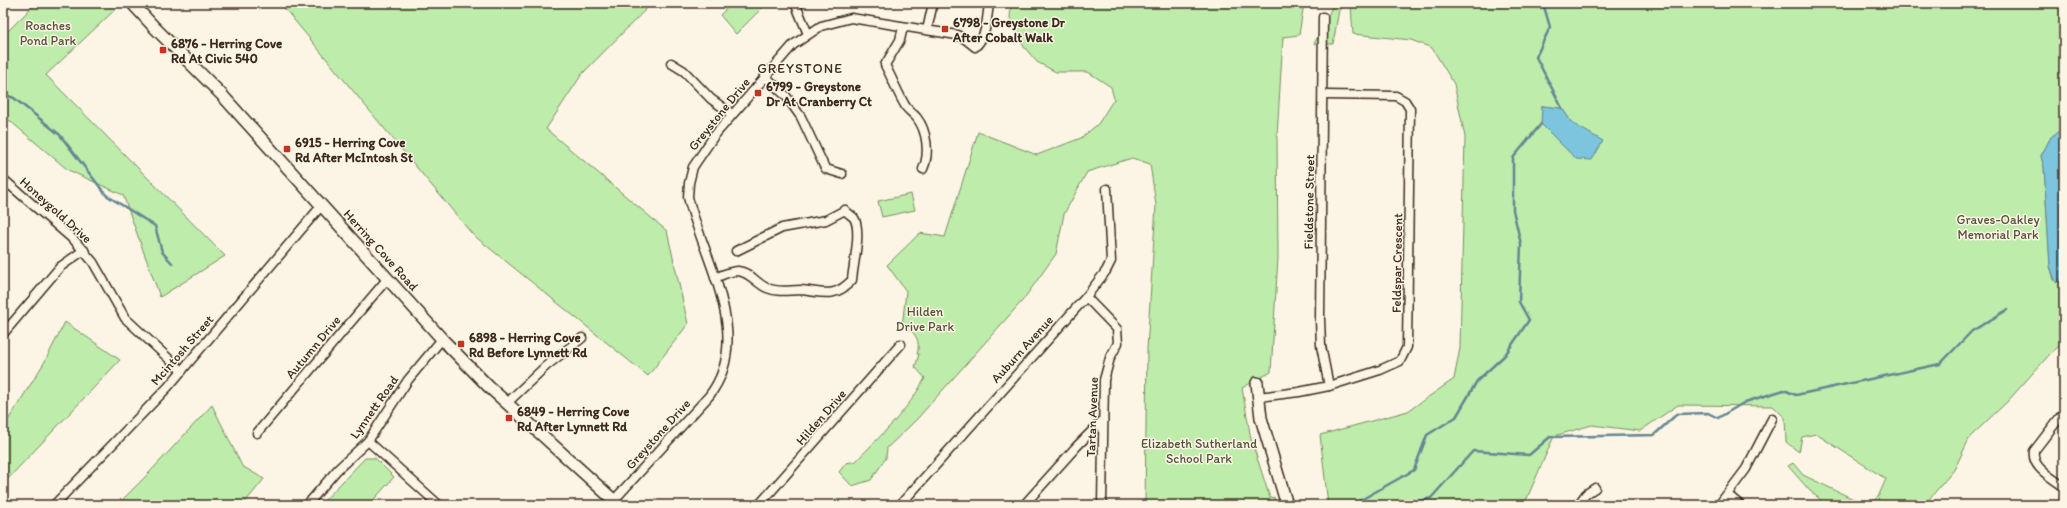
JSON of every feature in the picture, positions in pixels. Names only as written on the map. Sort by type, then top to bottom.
[{"type":"main road","name":"Herring Cove Road","points":[[132,3],[221,94],[442,339],[507,403],[617,502]]},
{"type":"main road","points":[[1257,384],[1261,418],[1287,505]]},
{"type":"street","points":[[794,3],[808,34]]},
{"type":"street","points":[[927,30],[933,3]]},
{"type":"street","name":"Greystone Drive","points":[[617,502],[709,396],[722,373],[728,355],[728,332],[715,278],[691,210],[688,197],[688,183],[693,167],[700,155],[732,114],[792,45],[821,26],[851,18],[957,35],[975,47],[980,42],[983,35],[989,3]]},
{"type":"street","name":"Fieldstone Street","points":[[1323,17],[1320,319],[1321,346],[1329,386]]},
{"type":"street","points":[[902,27],[900,40],[885,65],[907,107],[917,117],[922,126],[926,145],[926,161],[923,169]]},
{"type":"street","points":[[671,63],[684,71],[710,99],[732,114]]},
{"type":"street","points":[[765,76],[787,97],[801,116],[826,169],[842,174]]},
{"type":"street","name":"Feldspar Crescent","points":[[1258,397],[1299,392],[1329,386],[1394,365],[1402,358],[1406,351],[1411,114],[1407,103],[1396,96],[1323,95]]},
{"type":"street","name":"Honeygold Drive","points":[[3,179],[41,210],[84,250],[125,318],[182,371]]},
{"type":"street","name":"Auburn Avenue","points":[[900,505],[1086,297],[1106,272],[1111,260],[1107,189]]},
{"type":"street","name":"Mcintosh Street","points":[[54,505],[182,371],[322,205]]},
{"type":"street","points":[[715,278],[738,271],[747,274],[764,286],[778,291],[800,290],[822,294],[840,290],[852,280],[857,237],[856,224],[854,218],[845,210],[826,220],[782,228],[736,250]]},
{"type":"street","points":[[3,334],[60,267],[84,250]]},
{"type":"street","name":"Autumn Drive","points":[[257,433],[388,278]]},
{"type":"street","name":"Tartan Avenue","points":[[1086,297],[1117,330],[1119,335],[1118,344],[1110,358],[1106,372],[1103,420],[1102,505]]},
{"type":"street","points":[[507,403],[546,366],[582,338]]},
{"type":"street","name":"Lynnett Road","points":[[307,505],[338,470],[368,441],[408,380],[442,339]]},
{"type":"street","name":"Hilden Drive","points":[[759,505],[901,344]]},
{"type":"street","points":[[2064,412],[2034,451],[2034,455],[2037,465],[2064,487]]},
{"type":"street","points":[[1719,505],[1728,495],[1757,450],[1761,437],[1772,419]]},
{"type":"street","points":[[1024,505],[1103,420]]},
{"type":"street","points":[[368,441],[439,505]]},
{"type":"street","points":[[1578,505],[1586,494],[1595,488]]},
{"type":"street","points":[[1728,495],[1740,505]]},
{"type":"green space","name":"Roaches Pond Park","points":[[36,3],[121,4],[46,75],[225,256],[160,297],[123,195],[68,170],[3,115],[3,31],[6,33]]},
{"type":"green space","points":[[280,3],[652,3],[582,74],[546,129],[667,231],[688,324],[648,376],[472,234]]},
{"type":"green space","points":[[732,3],[767,3],[736,34],[720,15]]},
{"type":"green space","points":[[1011,3],[1304,3],[1299,35],[1283,37],[1277,137],[1278,258],[1271,372],[1242,388],[1251,439],[1270,498],[1274,497],[1276,505],[1145,505],[1147,349],[1156,205],[1150,164],[1132,158],[1087,172],[1064,214],[1056,254],[1023,300],[917,419],[887,448],[886,458],[871,480],[852,486],[839,472],[846,463],[856,461],[894,422],[911,401],[925,378],[915,367],[919,354],[917,354],[918,345],[916,337],[914,333],[907,328],[902,327],[906,291],[887,265],[920,233],[945,237],[978,132],[1037,155],[1081,138],[1098,124],[1114,99],[1111,87],[1088,72],[1056,72],[1037,62],[1024,47],[1010,18]]},
{"type":"green space","points":[[1334,3],[1347,3],[1339,10],[1333,44],[1314,44]]},
{"type":"green space","name":"Graves-Oakley Memorial Park","points":[[1348,3],[2064,3],[2064,127],[2051,137],[2041,156],[2044,167],[2050,266],[2054,280],[2060,282],[2064,277],[2064,342],[2050,354],[2007,402],[1970,437],[1954,470],[1924,505],[1868,505],[1878,497],[1886,479],[1816,434],[1802,437],[1799,452],[1786,442],[1785,418],[1773,406],[1678,405],[1640,431],[1592,425],[1554,436],[1525,503],[1522,505],[1328,505],[1320,435],[1408,411],[1454,379],[1460,348],[1465,137],[1454,84],[1432,48],[1411,40],[1353,34],[1351,6]],"holes":[[[1542,106],[1562,108],[1572,123],[1576,159],[1542,124]]]},
{"type":"green space","points":[[911,194],[915,210],[882,217],[878,201]]},
{"type":"green space","points":[[65,322],[120,360],[3,484],[3,428],[44,363]]},
{"type":"green space","points":[[212,405],[242,466],[264,479],[243,505],[117,505],[149,473]]},
{"type":"green space","points":[[365,458],[375,458],[394,477],[369,505],[324,505],[322,503]]},
{"type":"green space","points":[[1793,463],[1803,475],[1866,505],[1827,505],[1810,491],[1788,466]]},
{"type":"water","points":[[1542,106],[1562,108],[1572,123],[1603,141],[1592,160],[1576,159],[1541,124]]},
{"type":"water","points":[[2064,127],[2064,277],[2056,283],[2050,266],[2044,167],[2041,156],[2051,137]]},
{"type":"waterway","points":[[1543,3],[1550,27],[1536,57],[1562,108]]},
{"type":"waterway","points":[[3,94],[14,98],[60,135],[106,195],[155,226],[162,252],[172,263]]},
{"type":"waterway","points":[[1352,505],[1414,470],[1427,435],[1456,417],[1477,381],[1505,355],[1529,320],[1519,302],[1521,244],[1513,210],[1513,158],[1541,124]]},
{"type":"waterway","points":[[1404,505],[1431,498],[1473,451],[1529,455],[1550,437],[1654,435],[1677,414],[1708,413],[1718,418],[1745,402],[1784,390],[1796,395],[1940,364],[1972,331],[2007,310]]},
{"type":"place","name":"6798 - Greystone Dr After Cobalt Walk","points":[[945,29]]},
{"type":"place","name":"6876 - Herring Cove Rd At Civic 540","points":[[163,50]]},
{"type":"place","name":"6799 - Greystone Dr At Cranberry Ct","points":[[758,93]]},
{"type":"place","name":"6915 - Herring Cove Rd After McIntosh St","points":[[287,149]]},
{"type":"place","name":"6898 - Herring Cove Rd Before Lynnett Rd","points":[[461,344]]},
{"type":"place","name":"6849 - Herring Cove Rd After Lynnett Rd","points":[[509,418]]},
{"type":"district","name":"GREYSTONE","points":[[800,68]]},
{"type":"park label","name":"Hilden Drive Park","points":[[925,318]]},
{"type":"park label","name":"Elizabeth Sutherland School Park","points":[[1199,450]]}]
